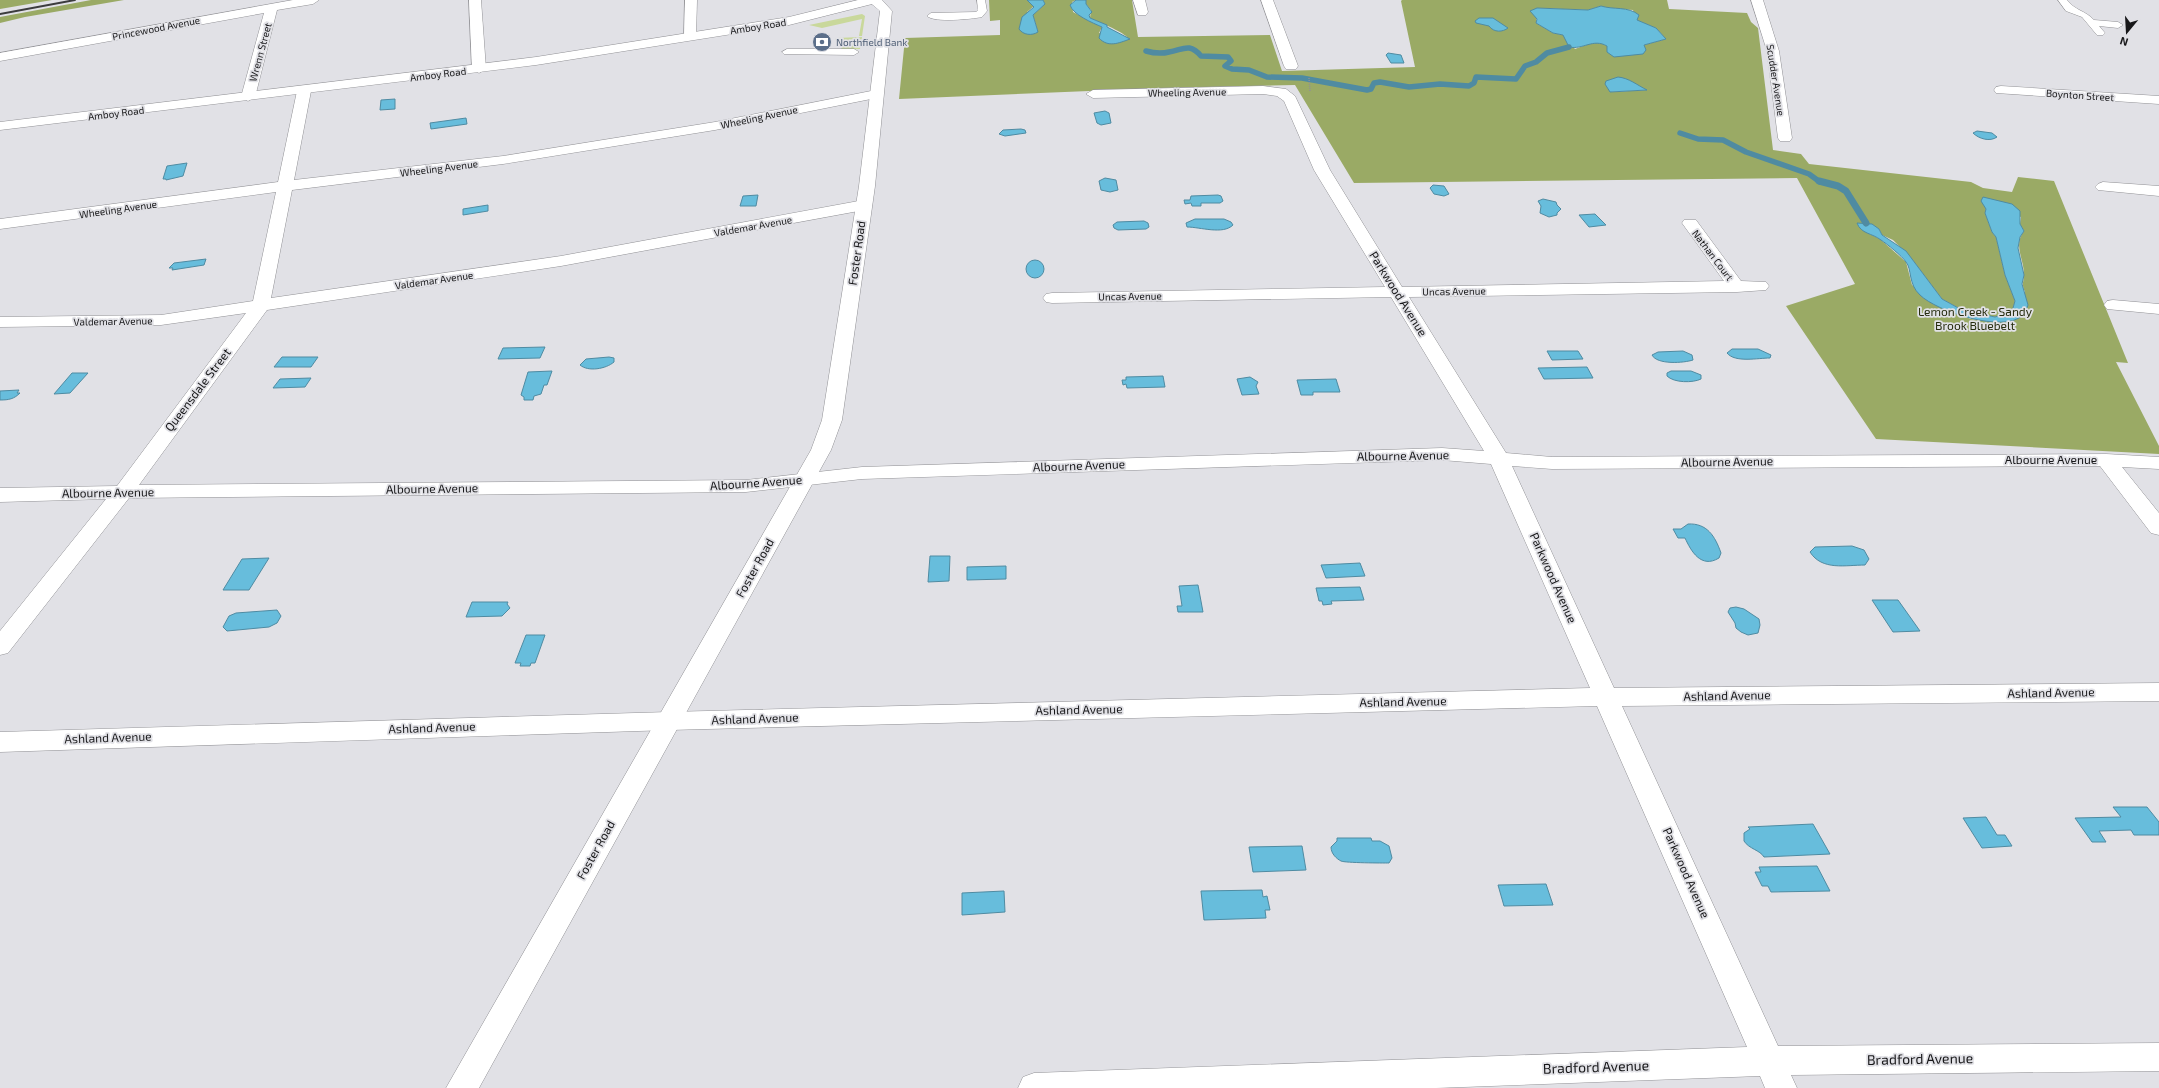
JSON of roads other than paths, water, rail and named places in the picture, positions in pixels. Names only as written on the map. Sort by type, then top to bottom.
[{"type":"street","name":"Princewood Avenue","points":[[0,57],[272,6],[312,0]]},
{"type":"street","points":[[475,0],[479,69]]},
{"type":"street","points":[[690,36],[691,0]]},
{"type":"street","name":"Amboy Road","points":[[0,126],[248,98],[479,69],[789,21],[873,0]]},
{"type":"street","name":"Foster Road","points":[[462,1088],[821,450],[832,420],[864,205],[886,11],[881,4],[873,0]]},
{"type":"street","points":[[1139,0],[1142,12]]},
{"type":"street","points":[[1267,0],[1291,66]]},
{"type":"street","name":"Scudder Avenue","points":[[1757,0],[1773,51],[1786,138]]},
{"type":"street","name":"Wrenn Street","points":[[248,98],[272,6]]},
{"type":"street","name":"Wheeling Avenue","points":[[1093,94],[1263,90],[1282,92]]},
{"type":"street","name":"Boynton Street","points":[[2001,90],[2159,100]]},
{"type":"street","name":"Queensdale Street","points":[[0,647],[122,492],[261,305],[304,91]]},
{"type":"street","name":"Parkwood Avenue","points":[[1282,92],[1290,99],[1322,170],[1500,459],[1776,1074]]},
{"type":"street","name":"Wheeling Avenue","points":[[0,224],[286,186],[496,161],[715,126],[876,94]]},
{"type":"street","points":[[2103,188],[2159,191]]},
{"type":"street","name":"Valdemar Avenue","points":[[0,322],[161,320],[561,261],[864,205]]},
{"type":"street","name":"Nathan Court","points":[[1690,222],[1737,287]]},
{"type":"street","name":"Uncas Avenue","points":[[1052,298],[1760,286]]},
{"type":"street","points":[[2113,305],[2159,309]]},
{"type":"street","name":"Albourne Avenue","points":[[0,496],[122,492],[746,486],[862,473],[1434,455],[1552,463],[2106,460],[2159,463]]},
{"type":"street","points":[[2106,460],[2159,528]]},
{"type":"street","name":"Ashland Avenue","points":[[0,742],[669,721],[1608,697],[2159,692]]},
{"type":"street","name":"Bradford Avenue","points":[[1034,1088],[1776,1074],[2159,1057]]},
{"type":"lane","points":[[930,16],[949,17],[979,15],[983,11],[981,0]]},
{"type":"lane","points":[[2062,0],[2069,9],[2085,15],[2100,33]]},
{"type":"lane","points":[[2092,23],[2118,25]]},
{"type":"lane","points":[[787,53],[852,53]]},
{"type":"water","points":[[1027,0],[1043,0],[1045,4],[1033,15],[1038,32],[1033,34],[1025,34],[1019,29],[1022,17],[1034,7]]},
{"type":"water","points":[[1076,0],[1086,0],[1086,4],[1092,12],[1089,15],[1090,18],[1107,25],[1107,27],[1130,39],[1114,44],[1102,41],[1099,38],[1102,27],[1084,18],[1072,9],[1070,5]]},
{"type":"water","points":[[1601,6],[1626,9],[1635,12],[1639,15],[1637,20],[1656,28],[1666,39],[1644,45],[1646,50],[1643,54],[1614,57],[1607,52],[1607,46],[1602,44],[1597,43],[1579,47],[1569,47],[1563,35],[1553,33],[1536,23],[1537,19],[1530,11],[1537,8],[1588,10]]},
{"type":"water","points":[[1479,18],[1493,18],[1508,28],[1501,31],[1493,30],[1489,26],[1476,23],[1475,21]]},
{"type":"water","points":[[1388,53],[1401,55],[1404,63],[1391,63],[1386,55]]},
{"type":"water","points":[[1618,77],[1629,80],[1647,90],[1610,92],[1605,84],[1606,81]]},
{"type":"water","points":[[395,99],[395,109],[380,110],[381,100]]},
{"type":"water","points":[[1105,111],[1109,113],[1111,123],[1101,125],[1097,123],[1094,113]]},
{"type":"water","points":[[466,118],[467,124],[431,129],[430,123]]},
{"type":"water","points":[[1003,130],[1025,130],[1026,133],[1005,136],[999,134]]},
{"type":"water","points":[[1977,131],[1992,133],[1997,137],[1988,140],[1981,138],[1973,133]]},
{"type":"water","points":[[187,163],[183,176],[166,180],[163,179],[167,166]]},
{"type":"water","points":[[1105,178],[1116,180],[1118,190],[1110,192],[1101,190],[1099,181]]},
{"type":"water","points":[[1433,185],[1444,186],[1449,194],[1444,196],[1434,194],[1430,188]]},
{"type":"water","points":[[758,195],[756,206],[740,206],[743,196]]},
{"type":"water","points":[[1191,196],[1221,196],[1223,201],[1220,203],[1201,203],[1201,206],[1192,206],[1191,203],[1185,204],[1184,200],[1190,200]]},
{"type":"water","points":[[1983,197],[2012,204],[2020,211],[2020,224],[2024,231],[2020,237],[2018,248],[2024,275],[2022,284],[2028,305],[2023,315],[2014,320],[2001,322],[1970,318],[1940,308],[1928,301],[1916,291],[1908,265],[1904,259],[1884,242],[1861,229],[1857,223],[1872,224],[1879,229],[1882,235],[1906,251],[1942,299],[1962,310],[1995,317],[2008,313],[2013,308],[2015,301],[2005,275],[1996,237],[1992,232],[1985,213],[1986,209],[1981,201]]},
{"type":"water","points":[[1543,199],[1556,202],[1561,209],[1557,215],[1549,217],[1540,213],[1541,206],[1538,201]]},
{"type":"water","points":[[488,205],[488,211],[463,215],[463,209]]},
{"type":"water","points":[[1595,214],[1606,225],[1589,227],[1579,215]]},
{"type":"water","points":[[1195,219],[1224,219],[1231,222],[1233,225],[1223,230],[1187,227],[1186,223]]},
{"type":"water","points":[[1144,221],[1148,223],[1149,227],[1146,229],[1118,230],[1114,228],[1113,225],[1117,222]]},
{"type":"water","points":[[206,259],[204,265],[172,270],[173,268],[169,268],[174,263]]},
{"type":"water","points":[[1031,260],[1039,260],[1044,265],[1042,276],[1039,278],[1031,278],[1026,273],[1026,265]]},
{"type":"water","points":[[545,347],[540,358],[498,359],[503,348]]},
{"type":"water","points":[[1732,349],[1758,349],[1771,355],[1770,358],[1741,359],[1735,358],[1727,353]]},
{"type":"water","points":[[1547,351],[1578,351],[1583,359],[1552,360]]},
{"type":"water","points":[[1683,351],[1692,355],[1693,360],[1684,362],[1665,362],[1655,358],[1652,355],[1658,352]]},
{"type":"water","points":[[282,357],[318,357],[311,367],[274,367]]},
{"type":"water","points":[[614,358],[614,362],[602,368],[592,369],[580,365],[586,359]]},
{"type":"water","points":[[1587,367],[1593,378],[1544,379],[1538,368]]},
{"type":"water","points":[[552,371],[547,385],[544,385],[541,394],[534,396],[533,400],[524,400],[524,397],[521,395],[528,372]]},
{"type":"water","points":[[1671,371],[1691,371],[1701,375],[1701,379],[1689,382],[1674,380],[1667,376],[1667,373]]},
{"type":"water","points":[[72,373],[88,373],[70,393],[54,394]]},
{"type":"water","points":[[1163,376],[1165,387],[1127,388],[1126,384],[1123,385],[1122,380],[1126,380],[1126,377]]},
{"type":"water","points":[[1250,377],[1258,382],[1256,386],[1259,394],[1242,395],[1237,379]]},
{"type":"water","points":[[311,378],[305,387],[273,388],[280,379]]},
{"type":"water","points":[[1336,379],[1340,392],[1313,392],[1313,395],[1301,395],[1297,380]]},
{"type":"water","points":[[19,390],[17,393],[20,393],[13,398],[0,400],[0,391]]},
{"type":"water","points":[[1688,524],[1695,524],[1705,528],[1713,536],[1721,553],[1719,558],[1713,561],[1702,560],[1690,548],[1685,538],[1678,538],[1673,529],[1681,529]]},
{"type":"water","points":[[1852,546],[1864,550],[1869,559],[1865,565],[1835,566],[1821,562],[1810,552],[1815,547]]},
{"type":"water","points":[[930,556],[950,556],[949,581],[928,582]]},
{"type":"water","points":[[269,558],[249,590],[223,590],[242,559]]},
{"type":"water","points":[[1360,563],[1365,576],[1326,578],[1321,565]]},
{"type":"water","points":[[1006,566],[1006,579],[967,580],[967,567]]},
{"type":"water","points":[[1198,585],[1203,612],[1178,612],[1177,606],[1182,606],[1179,586]]},
{"type":"water","points":[[1360,587],[1364,600],[1331,601],[1332,604],[1323,605],[1322,601],[1319,601],[1316,588]]},
{"type":"water","points":[[1872,600],[1898,600],[1920,631],[1893,632]]},
{"type":"water","points":[[472,602],[508,602],[507,604],[510,608],[502,616],[466,617]]},
{"type":"water","points":[[1736,607],[1744,609],[1759,619],[1760,625],[1758,633],[1748,635],[1736,628],[1735,623],[1728,612],[1730,608]]},
{"type":"water","points":[[277,610],[281,616],[277,623],[269,627],[227,631],[223,627],[229,616],[236,613]]},
{"type":"water","points":[[526,635],[545,635],[535,663],[531,663],[530,666],[520,666],[521,663],[515,663]]},
{"type":"water","points":[[2113,807],[2147,807],[2159,822],[2159,835],[2134,835],[2131,830],[2099,831],[2106,842],[2092,842],[2075,818],[2121,817]]},
{"type":"water","points":[[1986,817],[1997,835],[2005,835],[2012,846],[1982,848],[1963,818]]},
{"type":"water","points":[[1813,824],[1830,854],[1764,857],[1744,841],[1744,833],[1750,829],[1748,827]]},
{"type":"water","points":[[1337,838],[1371,838],[1372,841],[1380,841],[1389,846],[1392,858],[1389,863],[1356,863],[1341,861],[1334,856],[1331,850],[1331,847],[1337,841]]},
{"type":"water","points":[[1302,846],[1306,870],[1253,872],[1249,847]]},
{"type":"water","points":[[1817,866],[1830,891],[1771,892],[1768,886],[1762,886],[1755,872],[1761,872],[1759,867]]},
{"type":"water","points":[[1546,884],[1553,905],[1504,906],[1498,885]]},
{"type":"water","points":[[1262,890],[1263,897],[1267,896],[1270,910],[1265,910],[1266,918],[1204,920],[1201,891]]},
{"type":"water","points":[[1004,891],[1005,912],[962,915],[962,893]]},
{"type":"waterway","points":[[1146,51],[1163,53],[1189,48],[1193,49],[1201,56],[1228,57],[1231,61],[1225,66],[1232,69],[1249,70],[1267,77],[1302,78],[1367,90],[1371,89],[1374,83],[1380,82],[1409,87],[1440,84],[1469,86],[1474,83],[1476,77],[1516,79],[1525,66],[1536,62],[1547,53],[1569,47]]},
{"type":"waterway","points":[[1680,133],[1698,139],[1723,140],[1746,152],[1809,174],[1820,182]]},
{"type":"waterway","points":[[1819,181],[1838,186],[1846,191],[1866,223]]},
{"type":"railway","points":[[0,14],[75,0]]},
{"type":"place","name":"Northfield Bank","points":[[822,42]]},
{"type":"park label","name":"Lemon Creek - Sandy Brook Bluebelt","points":[[1975,319]]}]
